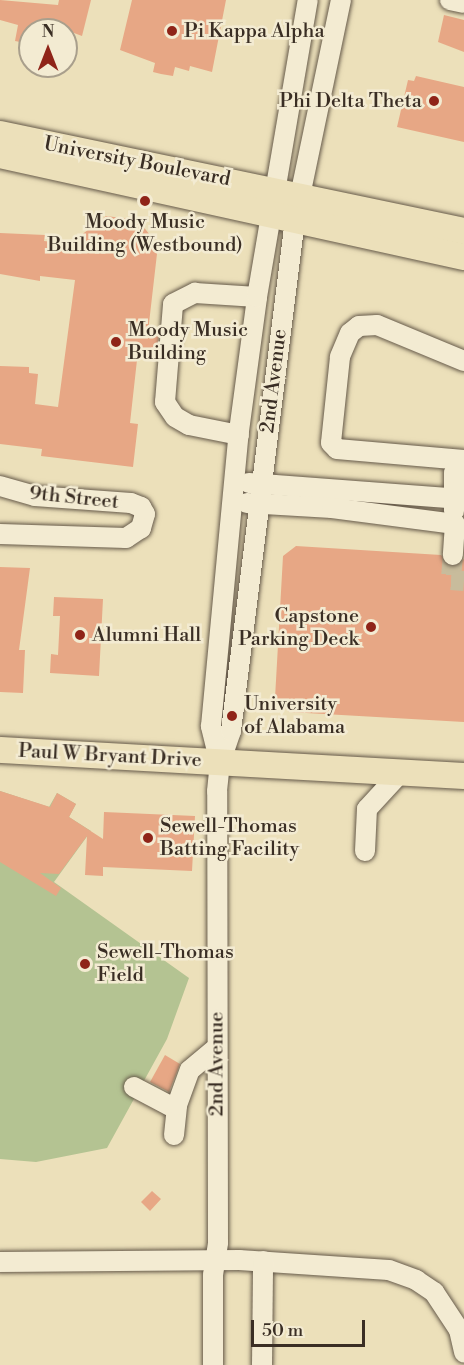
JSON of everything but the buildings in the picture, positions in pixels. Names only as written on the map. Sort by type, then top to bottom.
[{"type":"main road","name":"University Boulevard","points":[[0,134],[285,204]]},
{"type":"main road","name":"University Boulevard","points":[[0,155],[285,204]]},
{"type":"main road","points":[[285,204],[464,231]]},
{"type":"main road","points":[[285,204],[464,257]]},
{"type":"main road","name":"Paul W Bryant Drive","points":[[0,750],[464,776]]},
{"type":"street","name":"2nd Avenue","points":[[220,763],[231,731],[260,505],[285,204],[308,0]]},
{"type":"street","name":"2nd Avenue","points":[[213,1365],[214,1262],[218,1242],[216,1048],[220,763],[210,726],[239,435],[257,297],[341,0]]},
{"type":"street","points":[[450,0],[464,3]]},
{"type":"street","points":[[239,435],[189,425],[170,410],[164,386],[172,316],[177,299],[189,294],[257,297]]},
{"type":"street","points":[[453,555],[463,473],[461,462],[337,449],[331,443],[340,357],[350,333],[359,326],[377,325],[464,361]]},
{"type":"street","points":[[234,482],[460,498]]},
{"type":"street","name":"9th Street","points":[[0,486],[35,496],[131,503],[141,507],[145,514],[141,528],[126,538],[0,534]]},
{"type":"street","points":[[232,502],[332,508],[455,524]]},
{"type":"street","points":[[365,850],[368,809],[401,772]]},
{"type":"street","points":[[174,1135],[176,1109],[190,1070],[216,1048]]},
{"type":"street","points":[[134,1086],[176,1109]]},
{"type":"street","points":[[262,1365],[263,1261]]},
{"type":"street","points":[[0,1262],[263,1261],[389,1270],[416,1280],[445,1304],[459,1330],[464,1352]]},
{"type":"green space","name":"Sewell-Thomas Field","points":[[0,791],[49,807],[57,793],[76,804],[69,817],[91,831],[54,882],[189,978],[167,1039],[107,1148],[36,1162],[0,1159]]},
{"type":"tunnel","points":[[453,555],[451,580],[464,581]]},
{"type":"place","name":"Pi Kappa Alpha","points":[[172,31]]},
{"type":"place","name":"Phi Delta Theta","points":[[434,101]]},
{"type":"place","name":"Moody Music Building (Westbound)","points":[[145,201]]},
{"type":"place","name":"Moody Music Building","points":[[116,342]]},
{"type":"place","name":"Capstone Parking Deck","points":[[371,627]]},
{"type":"place","name":"Alumni Hall","points":[[80,635]]},
{"type":"place","name":"University of Alabama","points":[[232,716]]},
{"type":"place","name":"Sewell-Thomas Batting Facility","points":[[148,838]]},
{"type":"place","name":"Sewell-Thomas Field","points":[[85,964]]}]
